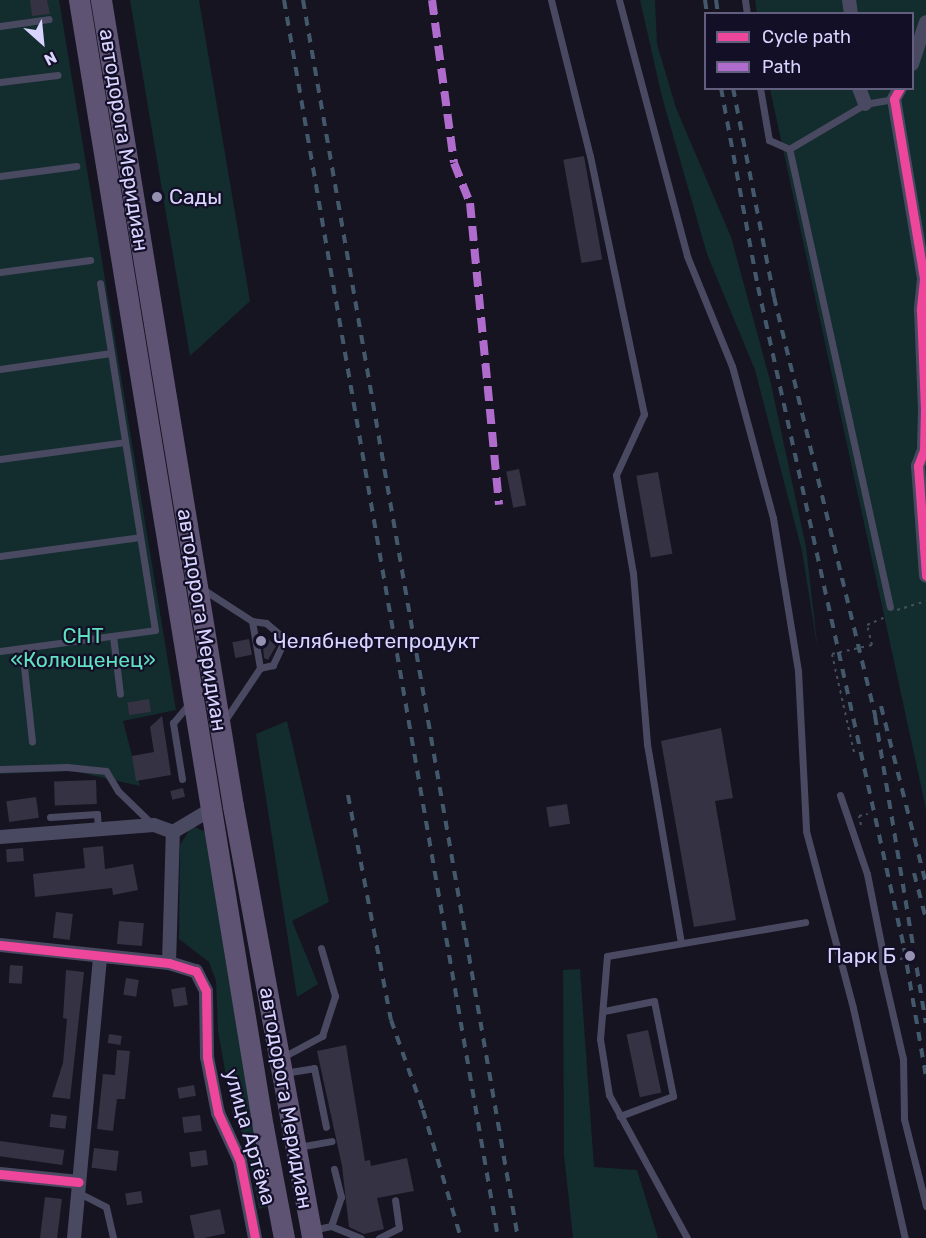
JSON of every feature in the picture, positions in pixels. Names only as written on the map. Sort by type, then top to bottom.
[{"type":"main road","name":"автодорога Меридиан","points":[[79,0],[210,810],[285,1238]]},
{"type":"main road","name":"автодорога Меридиан","points":[[101,0],[233,806],[296,1148],[318,1232]]},
{"type":"main road","points":[[210,810],[233,806]]},
{"type":"street","points":[[914,58],[926,22]]},
{"type":"street","points":[[860,90],[865,104]]},
{"type":"street","points":[[897,94],[924,279],[921,310],[925,419],[924,450],[918,466],[926,576]]},
{"type":"street","points":[[173,832],[210,810]]},
{"type":"street","points":[[0,837],[154,825],[173,832]]},
{"type":"street","points":[[169,963],[173,832]]},
{"type":"street","name":"улица Артёма","points":[[0,945],[169,963],[196,971],[206,991],[207,1057],[218,1113],[240,1161],[255,1238]]},
{"type":"street","points":[[74,1238],[100,956]]},
{"type":"street","points":[[0,1174],[79,1187]]},
{"type":"lane","points":[[551,0],[590,156],[644,414],[616,475],[633,573],[647,744],[681,943]]},
{"type":"lane","points":[[619,0],[687,256],[732,366],[773,518],[798,671],[806,831],[853,1008],[905,1238]]},
{"type":"lane","points":[[0,26],[49,19]]},
{"type":"lane","points":[[0,82],[58,75]]},
{"type":"lane","points":[[760,90],[769,140],[789,149]]},
{"type":"lane","points":[[789,149],[865,104],[897,94]]},
{"type":"lane","points":[[789,149],[890,607]]},
{"type":"lane","points":[[0,176],[76,166]]},
{"type":"lane","points":[[0,272],[90,260]]},
{"type":"lane","points":[[0,651],[155,630],[100,283]]},
{"type":"lane","points":[[0,369],[111,353]]},
{"type":"lane","points":[[0,459],[126,442]]},
{"type":"lane","points":[[0,556],[140,537]]},
{"type":"lane","points":[[197,585],[252,621],[266,623],[285,639],[273,665],[260,668],[220,728]]},
{"type":"lane","points":[[252,621],[260,668]]},
{"type":"lane","points":[[113,636],[120,694]]},
{"type":"lane","points":[[22,648],[32,741]]},
{"type":"lane","points":[[182,779],[173,723],[193,700]]},
{"type":"lane","points":[[0,769],[67,767],[106,771],[118,790],[154,825]]},
{"type":"lane","points":[[840,795],[867,874],[882,949],[882,968],[903,1059],[904,1119],[926,1206]]},
{"type":"lane","points":[[50,817],[97,814],[98,829]]},
{"type":"lane","points":[[687,1238],[609,1095],[600,1039],[607,956],[805,922]]},
{"type":"lane","points":[[281,1066],[322,1036],[335,996],[321,948]]},
{"type":"lane","points":[[604,1011],[654,1001],[674,1096],[620,1116]]},
{"type":"lane","points":[[281,1066],[314,1068],[326,1127]]},
{"type":"lane","points":[[296,1148],[331,1141]]},
{"type":"lane","points":[[334,1169],[341,1197],[318,1232],[361,1238]]},
{"type":"lane","points":[[79,1187],[106,1207],[113,1238]]},
{"type":"lane","points":[[379,1238],[399,1228],[395,1200]]},
{"type":"path","points":[[854,752],[832,654],[872,645],[867,625],[926,601]]},
{"type":"path","points":[[861,825],[859,816],[868,814]]},
{"type":"path","points":[[900,959],[919,955]]},
{"type":"green space","name":"СНТ «Колющенец»","points":[[0,0],[59,0],[176,710],[123,721],[140,786],[73,771],[0,774]]},
{"type":"green space","points":[[130,0],[199,0],[250,301],[190,356]]},
{"type":"green space","points":[[640,0],[655,0],[657,44],[676,108],[731,237],[771,384],[806,547],[818,651],[802,551],[755,370],[707,254],[662,97]]},
{"type":"green space","points":[[755,0],[926,0],[926,809],[770,90],[914,90],[914,12],[757,12]]},
{"type":"green space","points":[[287,721],[329,902],[292,921],[318,984],[297,997],[256,734]]},
{"type":"green space","points":[[192,826],[206,832],[226,963],[270,1206],[259,1209],[245,1138],[233,1115],[218,1031],[216,981],[209,962],[179,939],[180,845]]},
{"type":"green space","points":[[580,969],[594,1167],[637,1170],[658,1238],[573,1238],[564,1155],[563,970]]},
{"type":"building","points":[[30,0],[47,0],[50,14],[32,16]]},
{"type":"building","points":[[584,156],[602,259],[582,263],[563,160]]},
{"type":"building","points":[[519,469],[526,505],[513,508],[506,471]]},
{"type":"building","points":[[658,472],[672,554],[651,558],[636,476]]},
{"type":"building","points":[[262,633],[276,646],[268,660],[264,658]]},
{"type":"building","points":[[249,639],[252,655],[235,658],[232,642]]},
{"type":"building","points":[[149,699],[151,712],[129,715],[127,702]]},
{"type":"building","points":[[162,716],[171,775],[136,781],[132,756],[154,752],[150,727]]},
{"type":"building","points":[[721,728],[733,798],[715,801],[736,920],[694,927],[661,741]]},
{"type":"building","points":[[96,780],[97,804],[55,805],[54,781]]},
{"type":"building","points":[[183,788],[185,797],[172,800],[170,791]]},
{"type":"building","points":[[36,797],[39,818],[9,822],[6,801]]},
{"type":"building","points":[[567,804],[570,824],[549,827],[546,807]]},
{"type":"building","points":[[103,846],[105,869],[133,864],[138,890],[113,895],[112,888],[35,897],[33,874],[85,868],[83,848]]},
{"type":"building","points":[[23,848],[24,861],[7,862],[6,849]]},
{"type":"building","points":[[56,912],[73,914],[70,940],[53,938]]},
{"type":"building","points":[[119,921],[144,923],[142,946],[117,944]]},
{"type":"building","points":[[10,965],[23,966],[22,984],[9,983]]},
{"type":"building","points":[[66,970],[84,972],[70,1099],[52,1097],[63,1063],[67,1019],[63,1018]]},
{"type":"building","points":[[126,978],[139,980],[136,997],[123,995]]},
{"type":"building","points":[[185,987],[188,1005],[174,1007],[171,989]]},
{"type":"building","points":[[648,1030],[661,1093],[640,1097],[626,1035]]},
{"type":"building","points":[[109,1034],[122,1036],[120,1045],[108,1043]]},
{"type":"building","points":[[346,1045],[365,1161],[370,1160],[371,1166],[407,1158],[414,1191],[377,1198],[384,1229],[364,1234],[349,1227],[342,1166],[317,1051]]},
{"type":"building","points":[[117,1050],[130,1051],[125,1099],[117,1099],[113,1131],[97,1129],[103,1074],[115,1075]]},
{"type":"building","points":[[194,1085],[196,1096],[179,1099],[177,1088]]},
{"type":"building","points":[[51,1114],[67,1116],[65,1129],[49,1127]]},
{"type":"building","points":[[200,1115],[202,1131],[184,1133],[182,1117]]},
{"type":"building","points":[[0,1141],[64,1150],[62,1165],[0,1156]]},
{"type":"building","points":[[94,1148],[119,1151],[116,1171],[92,1168]]},
{"type":"building","points":[[206,1150],[208,1165],[191,1167],[189,1152]]},
{"type":"building","points":[[141,1191],[143,1203],[127,1205],[125,1194]]},
{"type":"building","points":[[45,1197],[62,1199],[57,1238],[40,1238]]},
{"type":"building","points":[[220,1209],[225,1233],[194,1238],[190,1215]]},
{"type":"railway","points":[[284,0],[498,1238]]},
{"type":"railway","points":[[303,0],[518,1238]]},
{"type":"railway","points":[[705,0],[707,12]]},
{"type":"railway","points":[[716,0],[718,12]]},
{"type":"railway","points":[[721,90],[758,287],[904,948],[926,1077]]},
{"type":"railway","points":[[733,90],[774,297],[875,716],[926,1023]]},
{"type":"railway","points":[[881,706],[926,884]]},
{"type":"railway","points":[[348,795],[391,1020],[423,1110],[461,1238]]},
{"type":"railway","points":[[914,873],[926,919]]},
{"type":"marked path","points":[[432,0],[454,163],[470,203],[499,505]]},
{"type":"cycle path","points":[[899,90],[894,99],[924,279],[921,310],[925,409],[924,450],[918,466],[926,576]]},
{"type":"cycle path","points":[[0,945],[169,963],[196,971],[206,991],[207,1057],[218,1113],[240,1161],[255,1238]]},
{"type":"cycle path","points":[[0,1174],[79,1182]]},
{"type":"place","name":"Сады","points":[[157,197]]},
{"type":"place","name":"Челябнефтепродукт","points":[[261,641]]},
{"type":"place","name":"Парк Б","points":[[910,956]]}]
